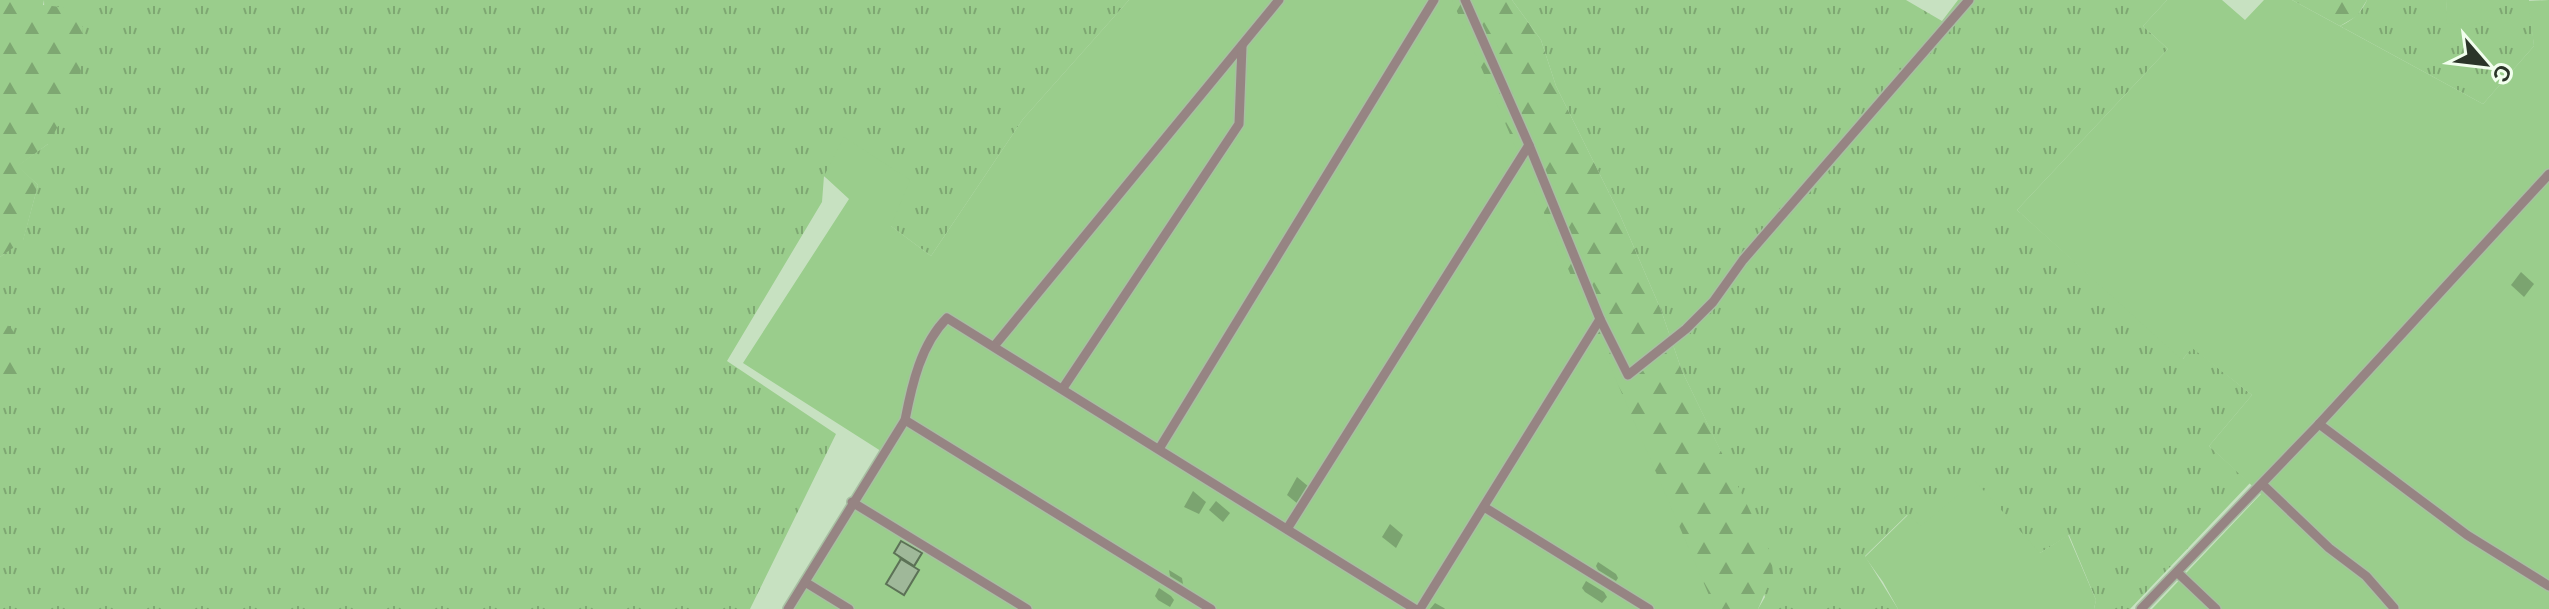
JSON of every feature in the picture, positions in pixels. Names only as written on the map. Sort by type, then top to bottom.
[{"type":"lane","points":[[995,345],[1279,0]]},
{"type":"lane","points":[[1159,449],[1434,0]]},
{"type":"lane","points":[[1465,0],[1529,145],[1600,319],[1628,375],[1686,329],[1713,302],[1743,260],[1969,0]]},
{"type":"lane","points":[[1063,388],[1239,124],[1242,46]]},
{"type":"lane","points":[[1287,529],[1529,145]]},
{"type":"lane","points":[[2141,609],[2319,424],[2549,174]]},
{"type":"lane","points":[[788,609],[905,420],[920,361],[947,318],[1417,609],[1600,319]]},
{"type":"lane","points":[[905,420],[1211,609]]},
{"type":"lane","points":[[2319,424],[2467,535],[2549,586]]},
{"type":"lane","points":[[2262,484],[2329,548],[2366,576],[2394,608]]},
{"type":"lane","points":[[852,502],[1027,609]]},
{"type":"lane","points":[[1484,507],[1649,609]]},
{"type":"lane","points":[[2178,573],[2216,609]]},
{"type":"lane","points":[[805,582],[849,609]]},
{"type":"green space","points":[[0,0],[44,0],[43,5],[70,8],[83,27],[80,87],[48,144],[18,166],[38,185],[23,241],[0,257]]},
{"type":"green space","points":[[44,0],[1129,0],[1023,119],[931,256],[824,176],[822,202],[727,361],[836,434],[750,609],[0,609],[0,257],[23,240],[38,185],[17,166],[48,144]]},
{"type":"green space","points":[[1129,0],[1452,0],[1715,609],[790,609],[884,453],[743,363],[849,199],[824,176],[844,137],[910,180],[891,226],[931,256],[1023,119]]},
{"type":"green space","points":[[1395,0],[1512,0],[1541,40],[1556,86],[1620,215],[1661,310],[1682,371],[1771,554],[1773,574],[1758,609],[1694,609]]},
{"type":"green space","points":[[1512,0],[1906,0],[1942,21],[1958,0],[2167,0],[2143,26],[2168,49],[2017,210],[2183,359],[2192,347],[2252,395],[2209,446],[2250,483],[2130,609],[2094,609],[2096,600],[2069,535],[2040,553],[1920,527],[1907,515],[1865,556],[1898,609],[1758,609],[1765,597],[1722,454],[1682,371],[1661,310],[1620,215],[1556,86],[1541,40]]},
{"type":"green space","points":[[2167,0],[2222,0],[2245,20],[2264,0],[2292,0],[2483,104],[2534,46],[2528,1],[2549,0],[2549,609],[2152,609],[2261,494],[2209,446],[2252,395],[2192,348],[2182,360],[2017,210],[2168,49],[2143,26]]},
{"type":"green space","points":[[2292,0],[2367,0],[2357,16],[2340,26]]},
{"type":"green space","points":[[2367,0],[2446,0],[2448,23],[2491,22],[2491,0],[2529,0],[2534,46],[2483,104],[2340,26],[2356,16]]},
{"type":"green space","points":[[2446,0],[2491,0],[2491,22],[2464,26],[2447,23]]},
{"type":"green space","points":[[0,321],[11,328],[20,353],[21,373],[14,397],[0,393]]},
{"type":"green space","points":[[1975,481],[2040,553],[2068,535],[2096,600],[2094,609],[1898,609],[1865,557],[1908,515],[1921,526]]},
{"type":"building","points":[[901,541],[922,553],[914,566],[894,553]]},
{"type":"building","points":[[901,559],[919,570],[904,595],[886,584]]}]
